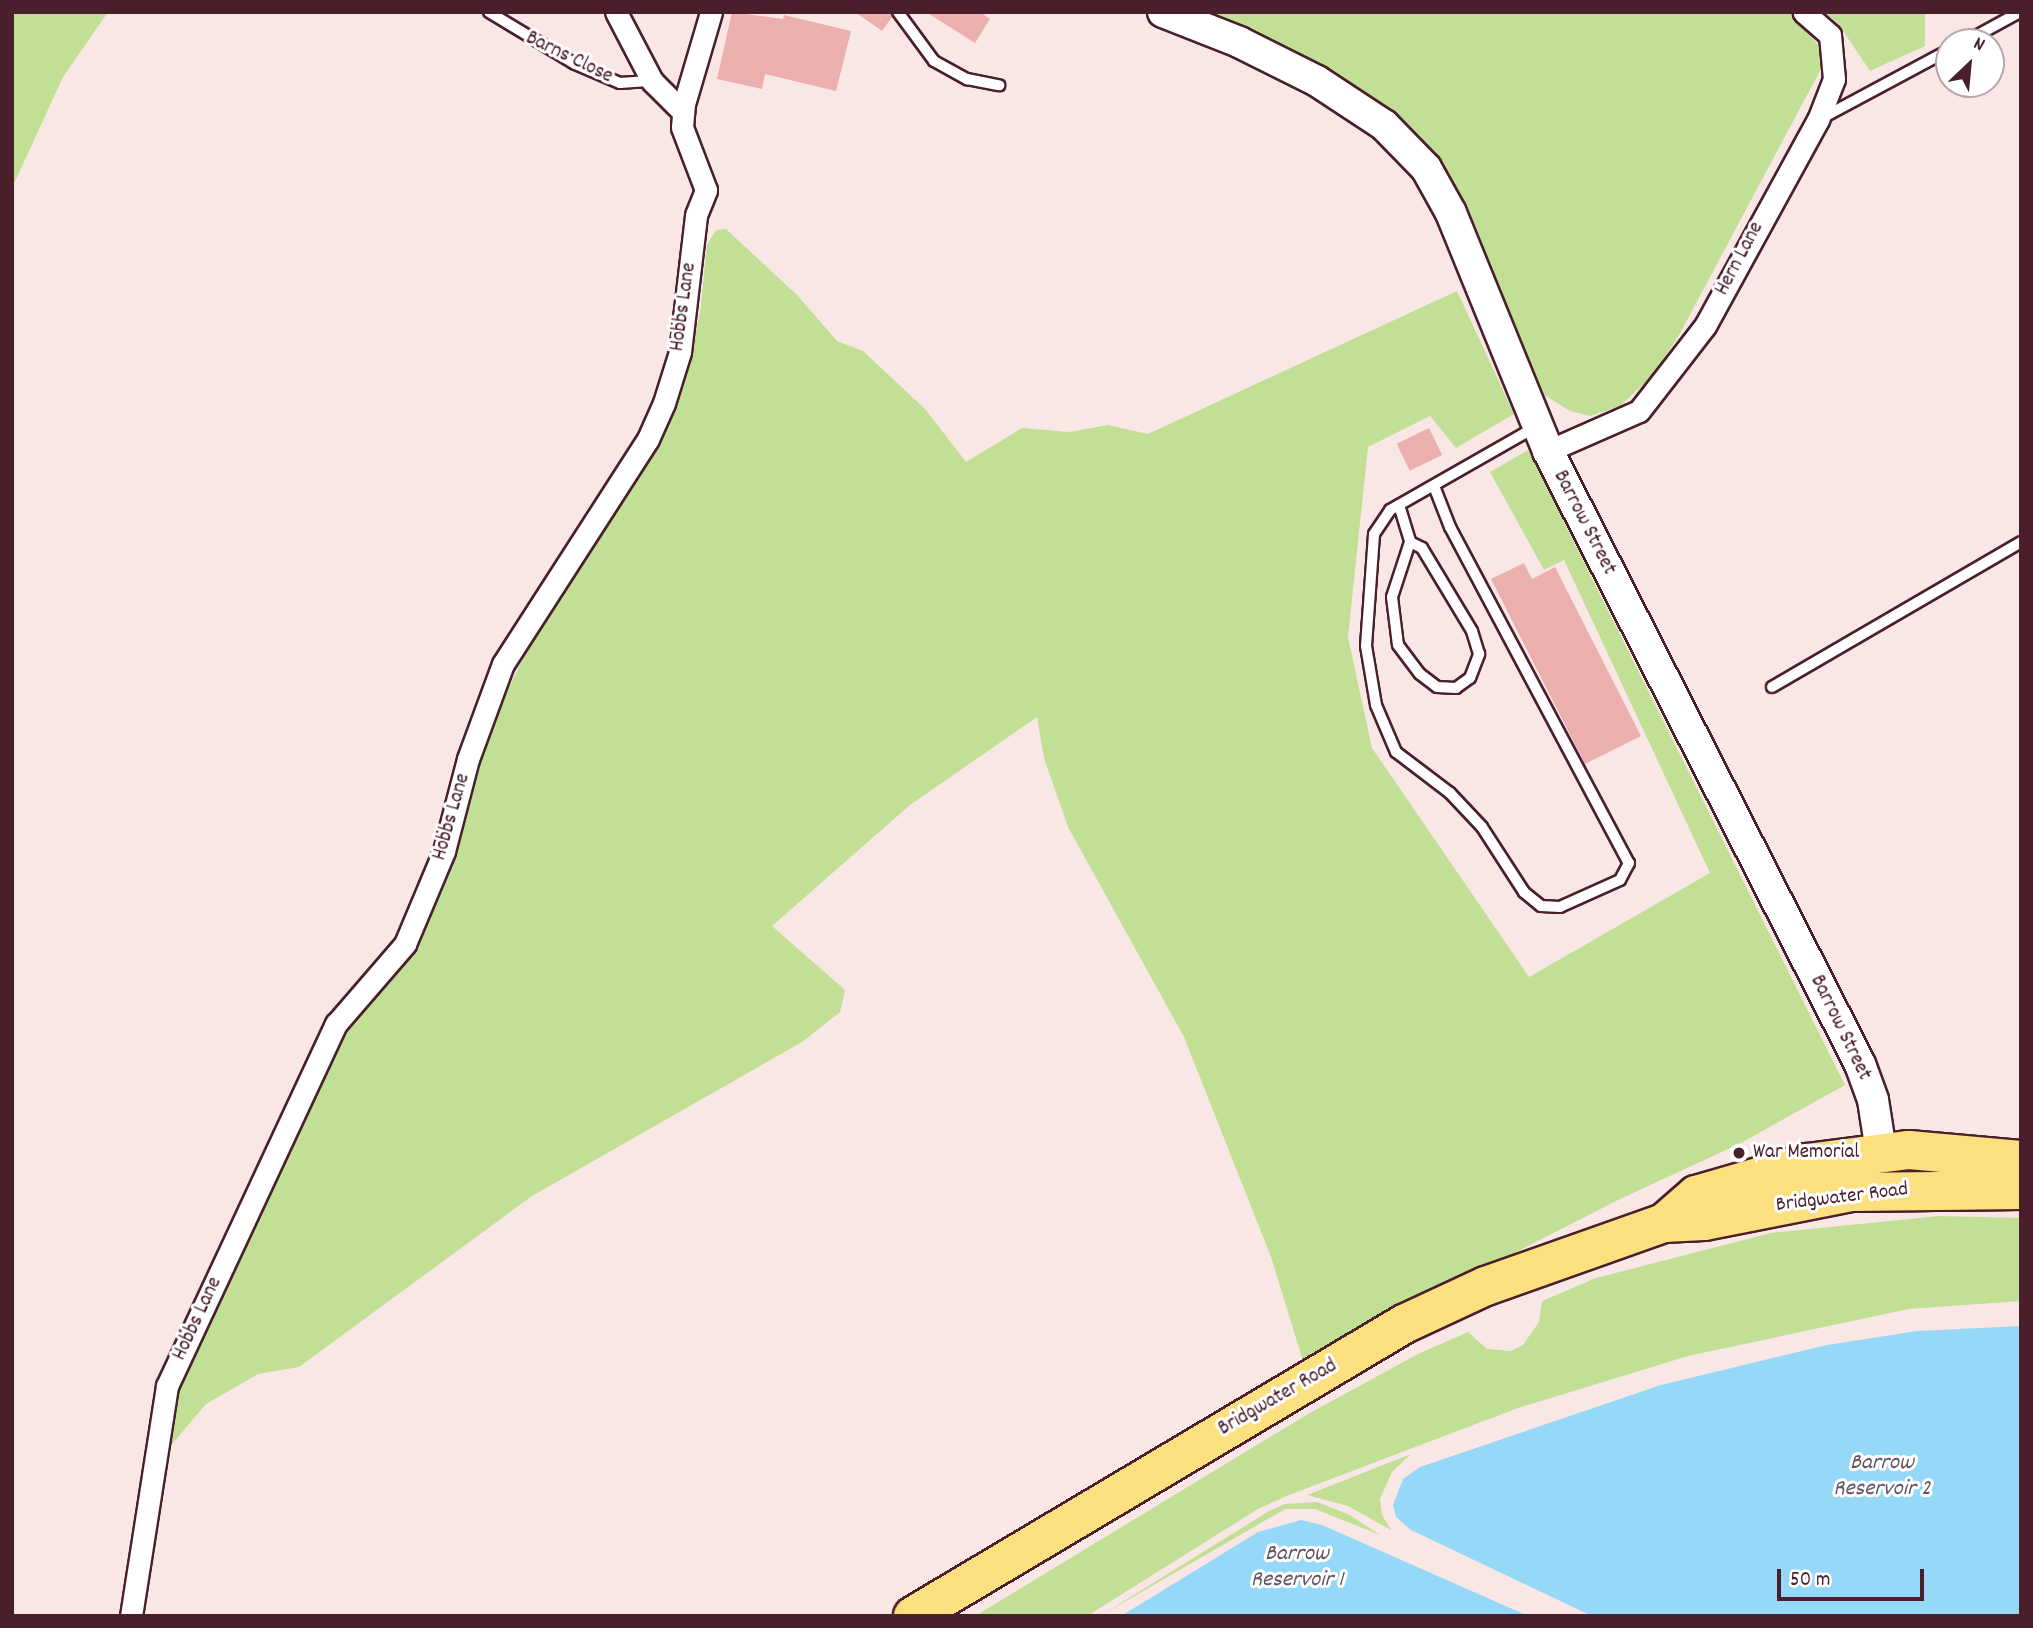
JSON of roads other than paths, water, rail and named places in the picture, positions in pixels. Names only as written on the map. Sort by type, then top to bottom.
[{"type":"highway","name":"Bridgwater Road","points":[[1664,1223],[1696,1195],[1783,1168],[1881,1151],[2021,1160]]},
{"type":"highway","points":[[1881,1151],[1888,1168],[1901,1177],[1928,1178],[1967,1189]]},
{"type":"highway","points":[[1852,1192],[1881,1151]]},
{"type":"highway","points":[[1704,1220],[1734,1223],[1852,1205],[1936,1200],[1967,1189]]},
{"type":"highway","name":"Bridgwater Road","points":[[913,1616],[1404,1324],[1486,1286],[1664,1223],[1704,1220],[1852,1192],[2021,1190]]},
{"type":"main road","name":"Barrow Street","points":[[1163,12],[1239,41],[1317,81],[1408,145],[1451,214],[1543,439],[1860,1064],[1873,1100],[1881,1151]]},
{"type":"street","points":[[616,12],[652,81],[683,113]]},
{"type":"street","name":"Hobbs Lane","points":[[131,1616],[167,1386],[336,1024],[405,944],[444,851],[468,759],[503,664],[648,439],[664,403],[680,352],[696,215],[706,190],[701,170],[689,153],[683,113],[711,12]]},
{"type":"street","name":"Hern Lane","points":[[1543,439],[1639,411],[1669,376],[1705,326],[1818,120],[1834,79],[1830,35],[1804,12]]},
{"type":"lane","name":"Barns Close","points":[[489,12],[575,64],[620,83],[652,81]]},
{"type":"lane","points":[[898,12],[934,61],[967,79],[999,85]]},
{"type":"lane","points":[[1991,28],[2020,12]]},
{"type":"lane","points":[[1818,120],[1935,57]]},
{"type":"lane","points":[[1434,486],[1450,527],[1629,863],[1620,880],[1560,907],[1541,906],[1524,892],[1482,827],[1450,793],[1396,752],[1376,705],[1366,646],[1374,534],[1390,510],[1434,486],[1543,439]]},
{"type":"lane","points":[[1399,505],[1410,542],[1392,597],[1398,645],[1420,674],[1437,687],[1456,688],[1470,678],[1479,654],[1472,631],[1422,548],[1410,542]]},
{"type":"lane","points":[[1772,687],[2021,542]]},
{"type":"water","name":"Barrow Reservoir 2","points":[[2021,1326],[2021,1616],[1592,1616],[1411,1530],[1396,1517],[1393,1505],[1403,1479],[1420,1467],[1661,1385],[1827,1345],[1917,1331]]},
{"type":"water","name":"Barrow Reservoir 1","points":[[1301,1520],[1322,1525],[1528,1616],[1121,1616],[1258,1532]]},
{"type":"place","name":"War Memorial","points":[[1739,1153]]}]
